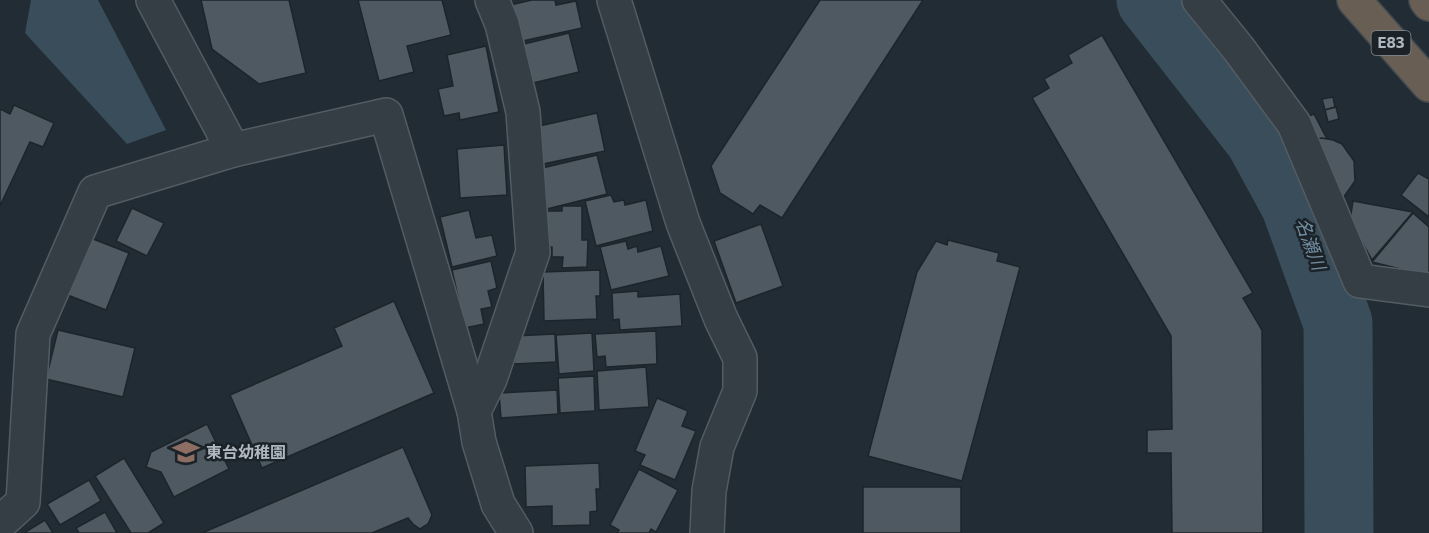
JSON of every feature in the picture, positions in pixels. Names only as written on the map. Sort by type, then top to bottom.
[{"type":"highway","name":"E83","points":[[1354,0],[1429,85]]},
{"type":"highway","points":[[1426,0],[1429,4]]},
{"type":"street","points":[[153,0],[233,150]]},
{"type":"street","points":[[474,411],[490,379],[533,252],[523,112],[502,24],[492,0]]},
{"type":"street","points":[[614,0],[683,223],[721,319],[740,358],[740,391],[717,447],[709,491],[707,533]]},
{"type":"street","points":[[1199,0],[1294,124],[1359,281],[1429,290]]},
{"type":"street","points":[[0,523],[23,502],[33,334],[94,192],[233,150],[386,115],[474,411],[479,442],[498,504],[516,533]]},
{"type":"water","points":[[31,0],[98,0],[166,130],[127,144],[25,33]]},
{"type":"building","points":[[201,0],[289,0],[306,73],[259,84],[212,49]]},
{"type":"building","points":[[358,0],[442,0],[451,35],[407,46],[414,72],[379,81]]},
{"type":"building","points":[[532,0],[555,0],[556,5],[576,1],[582,28],[518,42],[510,5]]},
{"type":"building","points":[[820,0],[923,0],[782,218],[760,205],[753,214],[720,193],[711,166]]},
{"type":"building","points":[[569,33],[579,72],[529,84],[520,45]]},
{"type":"building","points":[[1102,35],[1253,293],[1243,298],[1262,330],[1263,533],[1172,533],[1171,453],[1147,453],[1147,430],[1172,429],[1171,336],[1032,98],[1049,88],[1044,79],[1072,63],[1068,55]]},
{"type":"building","points":[[486,46],[499,112],[460,120],[459,113],[444,116],[438,89],[453,86],[447,55]]},
{"type":"building","points":[[1333,97],[1335,107],[1325,110],[1322,99]]},
{"type":"building","points":[[14,105],[54,123],[43,147],[30,142],[0,206],[0,109],[10,114]]},
{"type":"building","points":[[1336,107],[1339,119],[1328,122],[1325,110]]},
{"type":"building","points":[[597,113],[605,151],[543,164],[535,127]]},
{"type":"building","points":[[1314,114],[1327,139],[1312,140],[1301,119]]},
{"type":"building","points":[[1322,138],[1342,144],[1354,161],[1355,181],[1343,198],[1312,140]]},
{"type":"building","points":[[504,145],[507,195],[460,198],[457,149]]},
{"type":"building","points":[[597,155],[607,194],[547,209],[538,169]]},
{"type":"building","points":[[1418,173],[1429,179],[1429,217],[1401,195]]},
{"type":"building","points":[[611,195],[614,202],[624,200],[625,205],[646,200],[653,231],[596,246],[585,201]]},
{"type":"building","points":[[1353,201],[1413,212],[1372,260],[1350,221]]},
{"type":"building","points":[[562,206],[582,206],[582,240],[588,240],[587,267],[562,268],[563,257],[552,257],[552,247],[541,247],[541,211],[562,211]]},
{"type":"building","points":[[132,208],[164,223],[147,256],[116,241]]},
{"type":"building","points":[[469,210],[476,238],[492,235],[497,256],[452,267],[440,217]]},
{"type":"building","points":[[1413,213],[1429,227],[1429,276],[1372,262]]},
{"type":"building","points":[[761,224],[783,286],[736,303],[714,241]]},
{"type":"building","points":[[88,237],[129,253],[106,310],[65,294]]},
{"type":"building","points":[[948,240],[999,253],[997,261],[1020,267],[962,481],[868,456],[917,272],[936,241],[947,245]]},
{"type":"building","points":[[626,241],[628,249],[637,246],[638,252],[661,246],[669,276],[611,290],[600,247]]},
{"type":"building","points":[[491,261],[497,288],[488,291],[492,307],[481,309],[484,324],[465,328],[452,270]]},
{"type":"building","points":[[600,270],[600,296],[596,296],[597,319],[544,321],[543,272]]},
{"type":"building","points":[[638,291],[638,297],[680,294],[682,326],[620,330],[619,319],[613,320],[612,293]]},
{"type":"building","points":[[394,301],[434,393],[262,468],[230,395],[342,346],[334,328]]},
{"type":"building","points":[[58,330],[135,348],[123,397],[46,379]]},
{"type":"building","points":[[656,331],[657,364],[606,367],[605,356],[597,357],[595,334]]},
{"type":"building","points":[[592,333],[594,371],[559,374],[556,335]]},
{"type":"building","points":[[555,334],[556,362],[514,364],[513,336]]},
{"type":"building","points":[[646,367],[649,407],[599,410],[597,371]]},
{"type":"building","points":[[594,376],[595,411],[560,413],[558,378]]},
{"type":"building","points":[[557,390],[558,414],[501,418],[499,393]]},
{"type":"building","points":[[657,398],[688,411],[682,426],[696,431],[675,480],[640,465],[645,455],[635,451]]},
{"type":"building","points":[[207,424],[229,469],[174,497],[161,472],[146,467],[151,452]]},
{"type":"building","points":[[403,447],[432,515],[428,524],[420,529],[408,518],[372,533],[202,533]]},
{"type":"building","points":[[124,458],[164,523],[148,533],[131,533],[95,476]]},
{"type":"building","points":[[599,463],[600,489],[596,489],[597,511],[590,512],[590,525],[552,526],[552,506],[526,507],[525,466]]},
{"type":"building","points":[[639,469],[678,490],[656,532],[651,529],[649,533],[617,533],[619,530],[610,525]]},
{"type":"building","points":[[89,480],[101,501],[60,525],[47,504]]},
{"type":"building","points":[[863,487],[961,487],[961,533],[863,533]]},
{"type":"building","points":[[105,512],[117,533],[79,533],[76,528]]},
{"type":"building","points":[[45,520],[53,533],[24,533]]},
{"type":"waterway","name":"名瀬川","points":[[1151,0],[1259,138],[1295,204],[1338,323],[1339,533]]},
{"type":"place","name":"東台幼稚園","points":[[186,452]]}]
